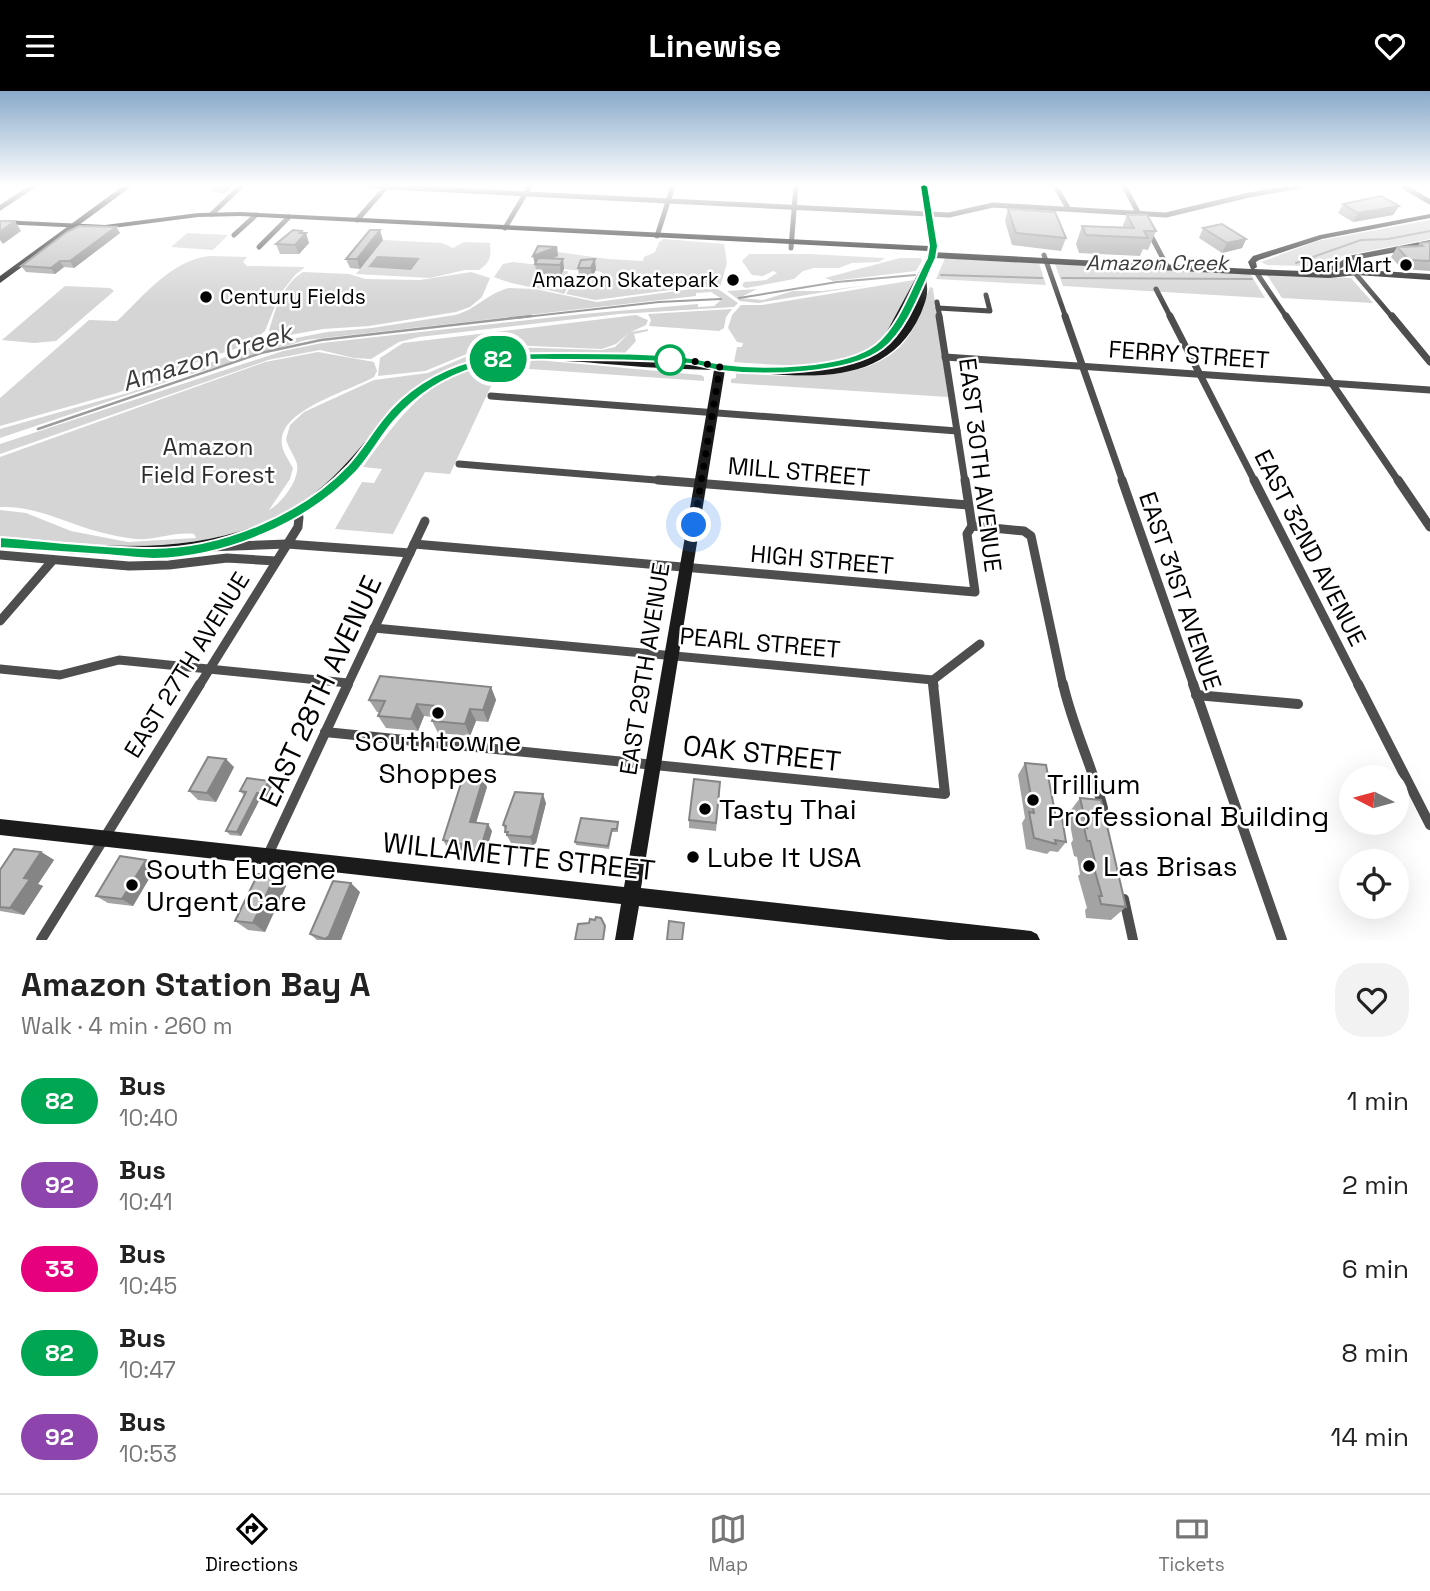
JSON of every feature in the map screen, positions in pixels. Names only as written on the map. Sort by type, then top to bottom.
[{"type":"main road","points":[[64,226],[96,226]]},
{"type":"main road","points":[[0,280],[73,226]]},
{"type":"main road","points":[[461,226],[1329,275],[1355,273]]},
{"type":"main road","points":[[0,542],[132,554],[200,547],[249,533],[295,512],[338,481],[403,403],[431,382],[461,368],[496,359],[534,356],[802,374],[834,372],[873,361],[901,342],[912,323],[925,292],[922,281],[932,252],[930,226]]},
{"type":"main road","points":[[1254,270],[1252,262],[1256,258],[1302,241],[1381,226]]},
{"type":"main road","points":[[1254,270],[1338,267],[1347,261],[1430,243]]},
{"type":"main road","points":[[1347,261],[1355,273]]},
{"type":"main road","points":[[1324,269],[1430,277]]},
{"type":"main road","name":"EAST 29TH AVENUE","points":[[624,940],[720,367]]},
{"type":"main road","name":"WILLAMETTE STREET","points":[[0,827],[1031,940]]},
{"type":"street","points":[[234,235],[244,226]]},
{"type":"street","points":[[259,247],[280,226]]},
{"type":"street","points":[[657,236],[660,226]]},
{"type":"street","points":[[791,245],[793,226]]},
{"type":"street","points":[[1145,226],[1166,265]]},
{"type":"street","name":"EAST 31ST AVENUE","points":[[1045,258],[1282,940]]},
{"type":"street","points":[[1254,270],[1430,527]]},
{"type":"street","points":[[1355,273],[1430,362]]},
{"type":"street","name":"EAST 32ND AVENUE","points":[[1156,289],[1430,825]]},
{"type":"street","name":"EAST 30TH AVENUE","points":[[975,592],[967,534],[972,527],[937,305],[990,311],[986,295]]},
{"type":"street","name":"FERRY STREET","points":[[945,357],[1430,390]]},
{"type":"street","points":[[491,397],[957,431]]},
{"type":"street","name":"MILL STREET","points":[[459,464],[968,505]]},
{"type":"street","name":"EAST 27TH AVENUE","points":[[41,940],[287,544],[299,522],[295,512]]},
{"type":"street","name":"EAST 28TH AVENUE","points":[[267,857],[425,521]]},
{"type":"street","name":"EAST 30TH AVENUE","points":[[972,527],[1028,533],[1071,720],[1096,781],[1107,825]]},
{"type":"street","name":"HIGH STREET","points":[[200,547],[287,544],[412,549],[975,592]]},
{"type":"street","points":[[0,555],[150,566],[227,558],[276,561]]},
{"type":"street","points":[[0,621],[54,559]]},
{"type":"street","name":"PEARL STREET","points":[[374,628],[933,680]]},
{"type":"street","points":[[933,680],[981,644]]},
{"type":"street","points":[[0,669],[60,675],[119,660],[348,683]]},
{"type":"street","name":"OAK STREET","points":[[325,732],[944,794],[933,680]]},
{"type":"street","points":[[1196,695],[1298,703]]},
{"type":"street","points":[[1122,889],[1133,940]]},
{"type":"green space","points":[[1400,226],[1430,226],[1430,239],[1342,256],[1338,263],[1331,267],[1267,265],[1261,262],[1317,241]]},
{"type":"green space","points":[[187,233],[228,235],[213,250],[171,247]]},
{"type":"green space","points":[[664,239],[724,244],[727,263],[720,287],[694,287],[595,300],[566,294],[576,278],[596,280],[603,277],[602,272],[562,269],[550,264],[558,252],[643,261],[644,257],[655,252],[659,242]]},
{"type":"green space","points":[[383,240],[442,243],[453,248],[464,242],[490,243],[490,255],[479,270],[465,270],[430,278],[356,274]]},
{"type":"green space","points":[[749,254],[885,258],[879,262],[852,263],[839,268],[814,268],[803,271],[794,279],[746,288],[742,286],[744,282],[766,280],[777,273],[773,271],[763,276],[752,275],[742,261]]},
{"type":"green space","points":[[209,256],[247,257],[243,262],[247,266],[305,267],[280,294],[265,331],[248,345],[117,393],[0,426],[0,398],[89,320],[117,321],[170,272],[195,259]]},
{"type":"green space","points":[[900,258],[921,258],[922,261],[916,271],[833,281],[825,278]]},
{"type":"green space","points":[[945,258],[1039,263],[1046,285],[936,279]]},
{"type":"green space","points":[[513,262],[539,265],[534,275],[560,278],[563,271],[568,271],[568,277],[575,275],[564,294],[494,277],[503,264]]},
{"type":"green space","points":[[1055,264],[1245,273],[1251,275],[1265,298],[1063,286]]},
{"type":"green space","points":[[303,272],[349,274],[366,279],[420,280],[471,272],[490,278],[482,297],[470,307],[456,312],[279,337],[269,331],[274,314],[285,290]]},
{"type":"green space","points":[[1267,275],[1351,278],[1373,303],[1282,298]]},
{"type":"green space","points":[[914,280],[894,325],[885,338],[854,357],[834,362],[792,365],[734,362],[737,347],[742,347],[743,343],[737,342],[728,328],[732,315],[741,305],[762,305]]},
{"type":"green space","points":[[868,285],[758,303],[740,301],[727,291],[757,289],[739,298],[763,300],[793,291],[822,291]]},
{"type":"green space","points":[[65,286],[110,288],[114,291],[56,341],[34,343],[2,340]]},
{"type":"green space","points":[[930,287],[933,288],[948,397],[731,383],[731,379],[736,378],[736,373],[826,375],[849,372],[870,365],[889,355],[905,341]]},
{"type":"green space","points":[[509,288],[535,289],[597,302],[691,289],[718,289],[738,303],[734,307],[619,314],[419,337],[399,342],[371,359],[320,350],[268,360],[0,454],[0,444],[283,351],[322,343],[583,314],[698,304],[698,307],[714,306],[722,299],[711,292],[696,293],[696,296],[306,340],[175,379],[0,438],[0,429],[131,392],[255,346],[327,332],[455,315]]},
{"type":"green space","points":[[732,309],[726,317],[724,328],[719,331],[649,326],[651,320],[648,314]]},
{"type":"green space","name":"Amazon Field Forest","points":[[636,315],[648,320],[646,325],[631,332],[648,331],[634,334],[636,341],[625,353],[512,355],[489,358],[466,363],[425,381],[398,405],[338,475],[299,504],[259,524],[218,537],[177,544],[134,546],[0,536],[0,510],[26,513],[71,531],[128,542],[196,538],[194,534],[175,534],[145,539],[128,538],[98,532],[43,513],[0,507],[0,457],[265,362],[318,352],[374,362],[377,371],[374,377],[306,409],[286,427],[282,446],[293,468],[290,479],[269,510],[284,497],[296,477],[297,464],[286,439],[290,425],[304,412],[374,380],[428,373],[477,352],[504,347],[602,350],[615,347],[629,333],[616,344],[602,349],[505,345],[469,353],[425,371],[378,376],[380,358],[403,343]]},
{"type":"green space","points":[[537,360],[701,375],[704,381],[500,367],[450,474],[425,472],[393,534],[335,529],[362,482],[374,483],[382,469],[363,467],[416,402],[434,387],[477,368],[504,362]]},
{"type":"shaded area","points":[[377,256],[420,258],[411,270],[368,267]]},
{"type":"building","points":[[79,226],[116,227],[70,261],[60,261],[51,268],[21,266],[67,232]]},
{"type":"building","points":[[1014,226],[1061,226],[1066,238],[1016,233]]},
{"type":"building","points":[[1082,226],[1134,228],[1133,226],[1153,226],[1156,231],[1144,231],[1148,238],[1086,235]]},
{"type":"building","points":[[1225,226],[1246,239],[1227,243],[1203,228]]},
{"type":"building","points":[[293,230],[306,233],[295,245],[276,244]]},
{"type":"building","points":[[370,230],[380,230],[357,259],[346,259]]},
{"type":"building","points":[[1430,242],[1430,261],[1409,260],[1397,247],[1423,246],[1420,243]]},
{"type":"building","points":[[538,246],[557,247],[533,256]]},
{"type":"building","points":[[538,258],[563,259],[560,265],[535,264]]},
{"type":"building","points":[[595,259],[591,268],[578,268],[581,260]]},
{"type":"building","points":[[380,676],[491,687],[483,710],[470,709],[465,724],[432,721],[438,706],[417,704],[411,719],[378,716],[385,701],[369,700]]},
{"type":"building","points":[[208,757],[226,759],[207,793],[189,791]]},
{"type":"building","points":[[1025,763],[1046,765],[1056,818],[1062,818],[1066,842],[1055,840],[1056,844],[1034,838],[1029,812],[1034,813]]},
{"type":"building","points":[[463,777],[483,779],[470,822],[488,824],[480,851],[461,849],[462,844],[443,840]]},
{"type":"building","points":[[247,778],[269,781],[262,794],[257,793],[237,832],[226,831],[246,792],[240,791]]},
{"type":"building","name":"Tasty Thai","points":[[694,779],[720,782],[716,823],[689,820]]},
{"type":"building","points":[[515,792],[543,794],[533,835],[530,837],[507,835],[508,832],[505,832],[506,826],[503,825]]},
{"type":"building","points":[[1080,798],[1101,800],[1126,907],[1101,904],[1099,896],[1102,896],[1092,861],[1095,861],[1090,841],[1087,841]]},
{"type":"building","points":[[581,818],[618,822],[617,829],[612,829],[608,846],[575,842]]},
{"type":"building","points":[[14,849],[41,852],[24,878],[30,879],[10,908],[0,907],[0,870]]},
{"type":"building","points":[[120,856],[146,860],[122,899],[96,896]]},
{"type":"building","points":[[258,874],[275,876],[253,923],[235,921]]},
{"type":"building","points":[[333,881],[351,883],[329,936],[325,939],[310,934]]},
{"type":"building","points":[[596,917],[601,918],[605,926],[603,940],[575,940],[578,924],[589,923],[590,919],[595,920]]},
{"type":"building","points":[[669,921],[684,923],[682,940],[667,940]]},
{"type":"waterway","name":"Amazon Creek","points":[[1296,263],[1361,240],[1388,239],[1430,231]]},
{"type":"waterway","name":"Amazon Creek","points":[[739,298],[837,282],[915,275]]},
{"type":"waterway","name":"Amazon Creek","points":[[941,275],[1042,278]]},
{"type":"waterway","name":"Amazon Creek","points":[[1062,278],[1252,279]]},
{"type":"waterway","name":"Amazon Creek","points":[[516,318],[659,302],[721,299]]},
{"type":"waterway","name":"Amazon Creek","points":[[38,429],[261,353],[321,340],[531,316]]},
{"type":"bus line","name":"82","points":[[0,542],[132,554],[179,551],[239,537],[278,521],[324,493],[352,468],[390,418],[415,393],[444,375],[496,359],[534,356],[628,357],[693,361],[720,367],[766,371],[811,368],[861,356],[878,348],[893,334],[914,290],[922,281],[933,246],[930,226]]},
{"type":"place","name":"Dari Mart","points":[[1406,265]]},
{"type":"place","name":"Amazon Skatepark","points":[[733,280]]},
{"type":"place","name":"Century Fields","points":[[206,297]]},
{"type":"place","name":"Southtowne Shoppes","points":[[438,713]]},
{"type":"place","name":"Trillium Professional Building","points":[[1033,800]]},
{"type":"place","name":"Tasty Thai","points":[[705,809]]},
{"type":"place","name":"Lube It USA","points":[[693,857]]},
{"type":"place","name":"Las Brisas","points":[[1089,866]]},
{"type":"place","name":"South Eugene Urgent Care","points":[[132,885]]},
{"type":"route","points":[[670,360],[693,361],[720,367],[694,525]]}]
